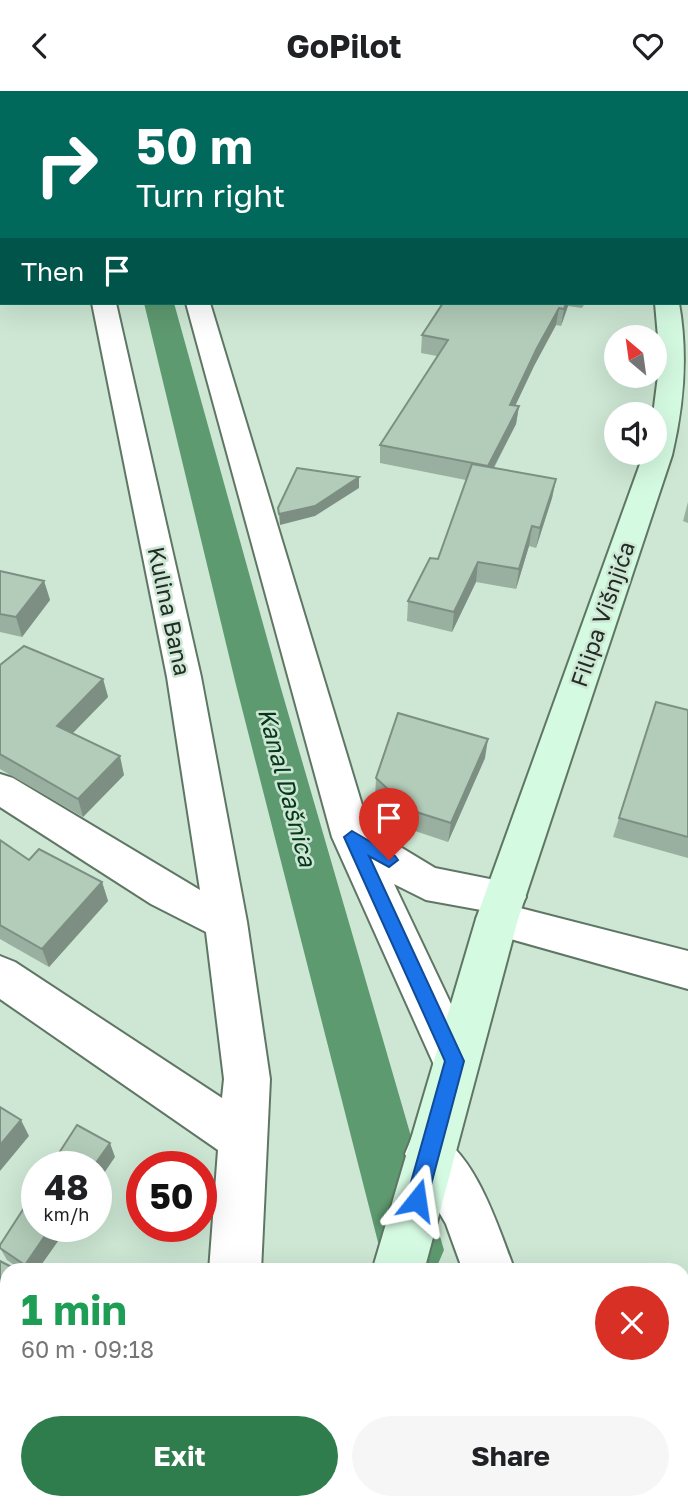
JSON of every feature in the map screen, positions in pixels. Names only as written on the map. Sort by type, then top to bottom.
[{"type":"main road","name":"Filipa Višnjića","points":[[400,1263],[455,1061],[501,908],[664,432],[675,333],[668,305]]},
{"type":"street","name":"Kulina Bana","points":[[104,305],[184,677],[226,922],[247,1079],[236,1263]]},
{"type":"street","points":[[199,305],[352,837],[455,1061]]},
{"type":"street","points":[[0,789],[166,892],[226,922]]},
{"type":"street","points":[[352,837],[426,883],[688,970]]},
{"type":"street","points":[[0,975],[244,1140]]},
{"type":"street","points":[[429,1154],[466,1210],[486,1263]]},
{"type":"building","points":[[442,305],[565,305],[564,309],[559,308],[537,348],[510,405],[519,406],[488,466],[380,445],[448,340],[422,335]]},
{"type":"building","points":[[472,464],[556,479],[540,528],[532,526],[519,569],[478,562],[454,612],[408,601],[430,558],[438,559]]},
{"type":"building","points":[[297,468],[359,477],[315,506],[279,514],[278,508]]},
{"type":"building","points":[[0,571],[44,581],[16,617],[0,614]]},
{"type":"building","points":[[24,646],[103,679],[57,726],[120,756],[78,799],[0,754],[0,665]]},
{"type":"building","points":[[656,702],[688,710],[688,837],[619,818]]},
{"type":"building","points":[[398,713],[488,739],[451,823],[410,810],[376,778]]},
{"type":"building","points":[[0,840],[29,860],[39,849],[102,882],[42,949],[0,925]]},
{"type":"building","points":[[0,1107],[21,1120],[0,1145]]},
{"type":"building","points":[[77,1125],[110,1143],[104,1151],[60,1151]]},
{"type":"building","points":[[21,1213],[21,1242],[41,1242],[26,1263],[22,1263],[0,1248]]},
{"type":"waterway","name":"Kanal Dašnica","points":[[160,305],[258,685],[412,1250]]},
{"type":"route","points":[[389,860],[352,837],[455,1061],[417,1200]]}]
